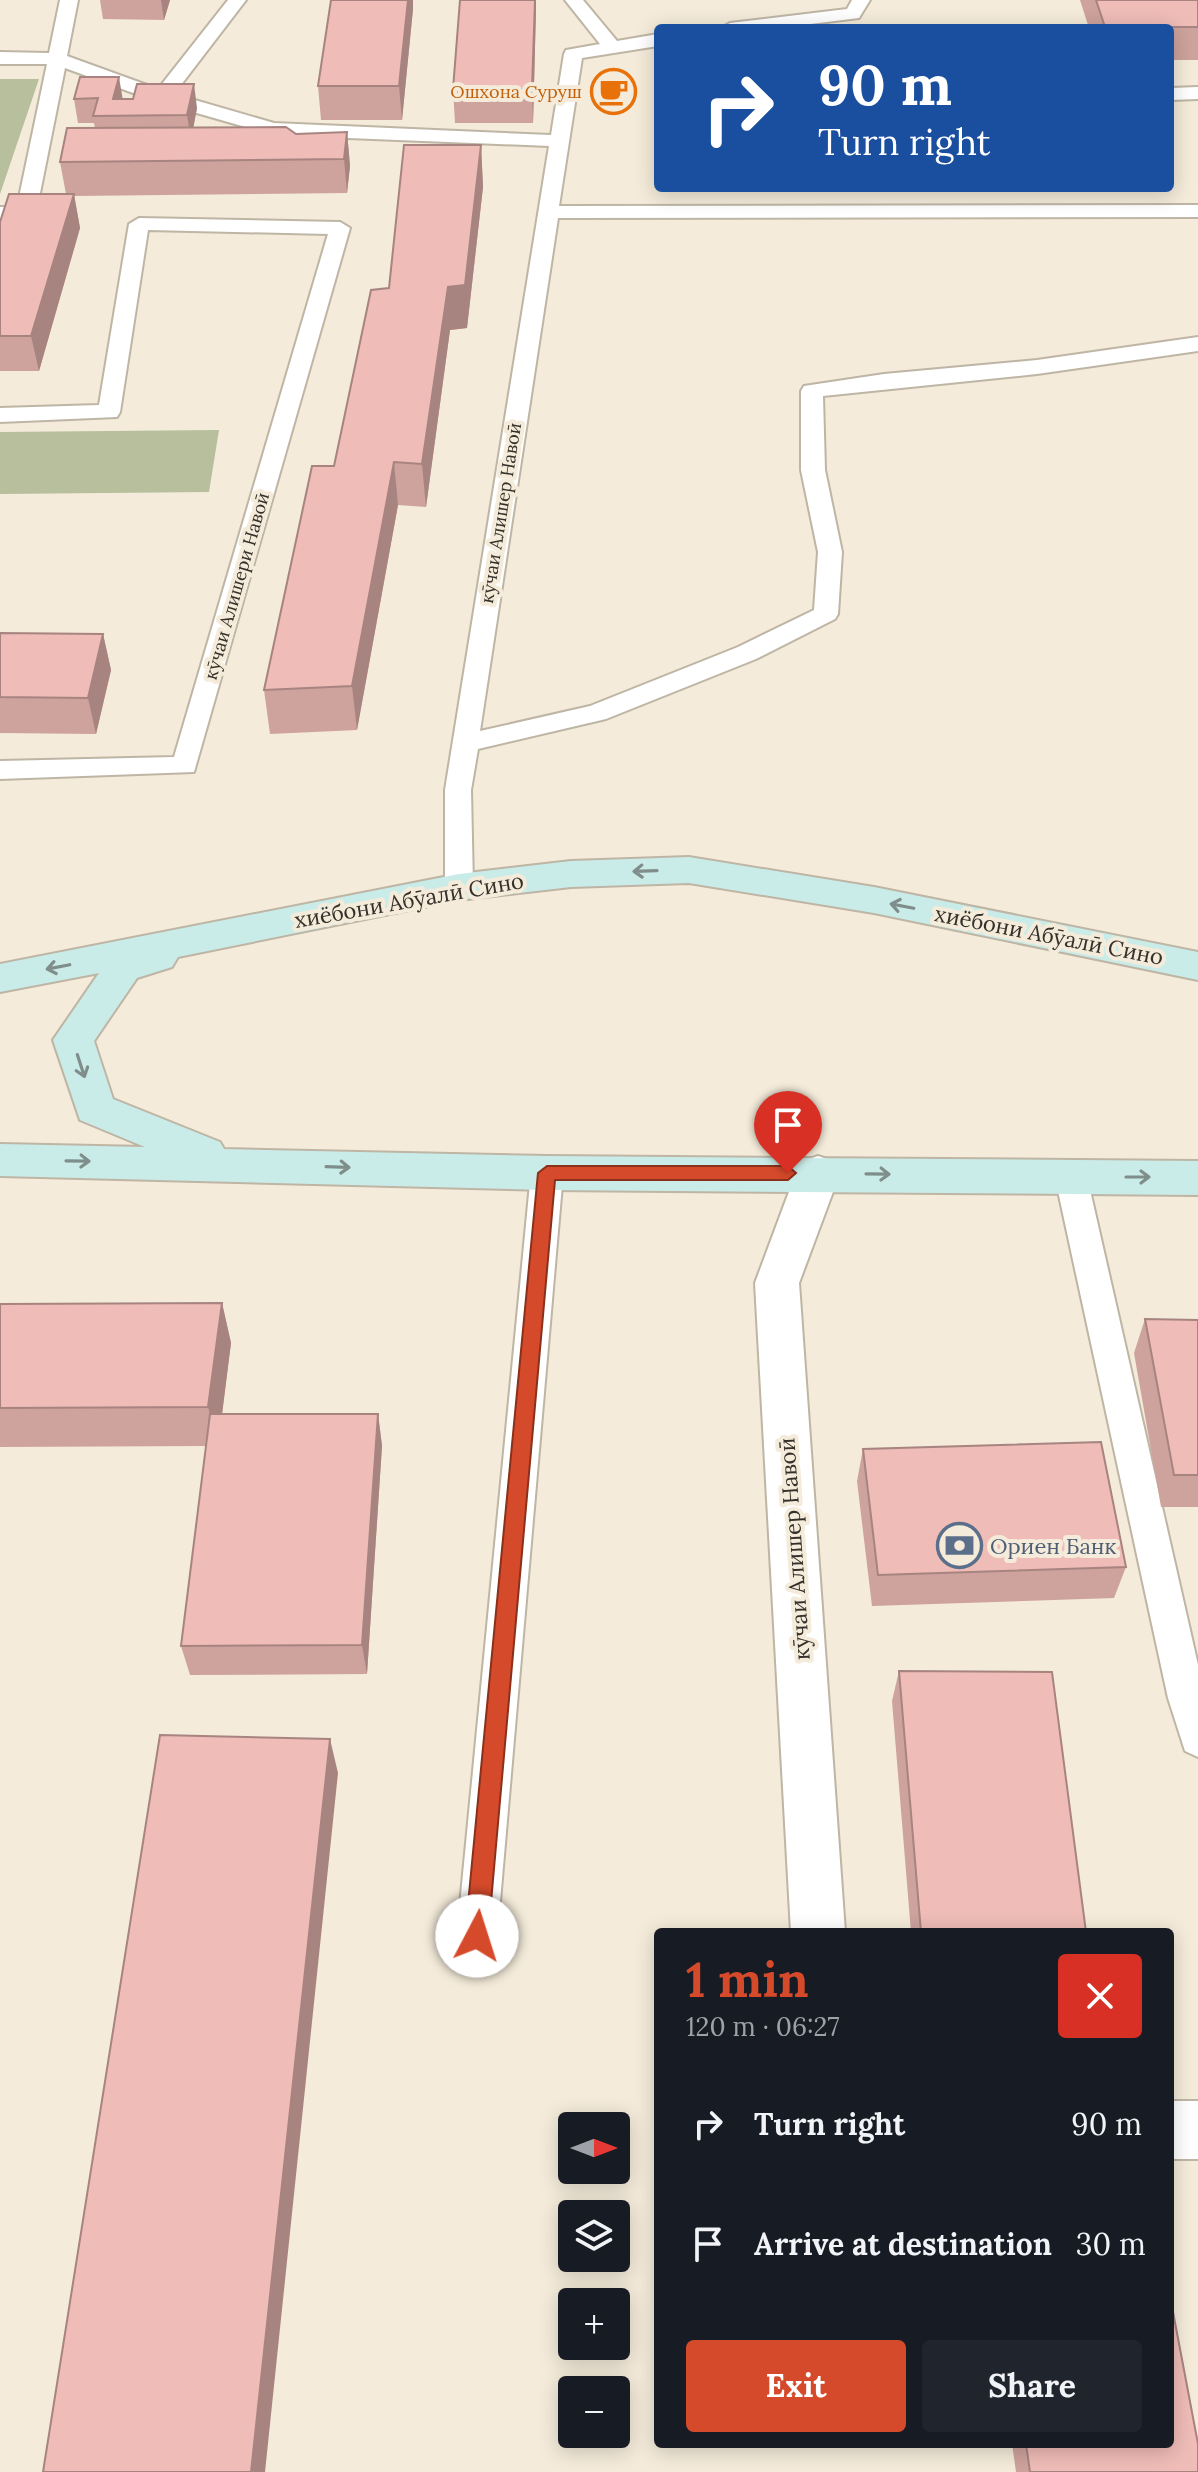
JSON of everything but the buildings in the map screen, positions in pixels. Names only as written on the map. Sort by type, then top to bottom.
[{"type":"main road","name":"хиёбони Абӯалӣ Сино","points":[[0,978],[459,887],[571,874],[689,870],[874,900],[1193,968]]},
{"type":"main road","points":[[221,935],[123,968],[73,1040],[95,1109],[230,1164]]},
{"type":"main road","points":[[0,1160],[547,1173],[1198,1178]]},
{"type":"street","name":"кӯчаи Алишер Навоӣ","points":[[818,1173],[777,1283],[818,1928]]},
{"type":"street","points":[[1174,2130],[1198,2130]]},
{"type":"lane","points":[[0,213],[26,213],[69,0]]},
{"type":"lane","points":[[162,97],[237,0]]},
{"type":"lane","points":[[574,0],[613,48]]},
{"type":"lane","points":[[759,24],[853,14],[861,0]]},
{"type":"lane","name":"кӯчаи Алишер Навоӣ","points":[[459,887],[458,790],[573,54],[654,41]]},
{"type":"lane","points":[[0,58],[57,59],[162,97],[273,129],[558,141]]},
{"type":"lane","points":[[1174,94],[1198,93]]},
{"type":"lane","points":[[548,212],[1198,211]]},
{"type":"lane","name":"кӯчаи Алишери Навоӣ","points":[[0,415],[109,412],[139,224],[340,228],[185,766],[0,770]]},
{"type":"lane","points":[[465,743],[597,713],[747,653],[826,614],[830,552],[813,470],[812,391],[1037,367],[1198,344]]},
{"type":"lane","points":[[477,1936],[547,1173]]},
{"type":"lane","points":[[1071,1177],[1192,1698],[1198,1739]]},
{"type":"green space","points":[[0,79],[39,79],[0,194]]},
{"type":"green space","points":[[219,430],[209,492],[0,494],[0,432]]},
{"type":"place","name":"Ошхона Суруш","points":[[613,92]]},
{"type":"place","name":"Ориен Банк","points":[[959,1546]]},
{"type":"route","points":[[477,1936],[547,1173],[788,1173]]}]
